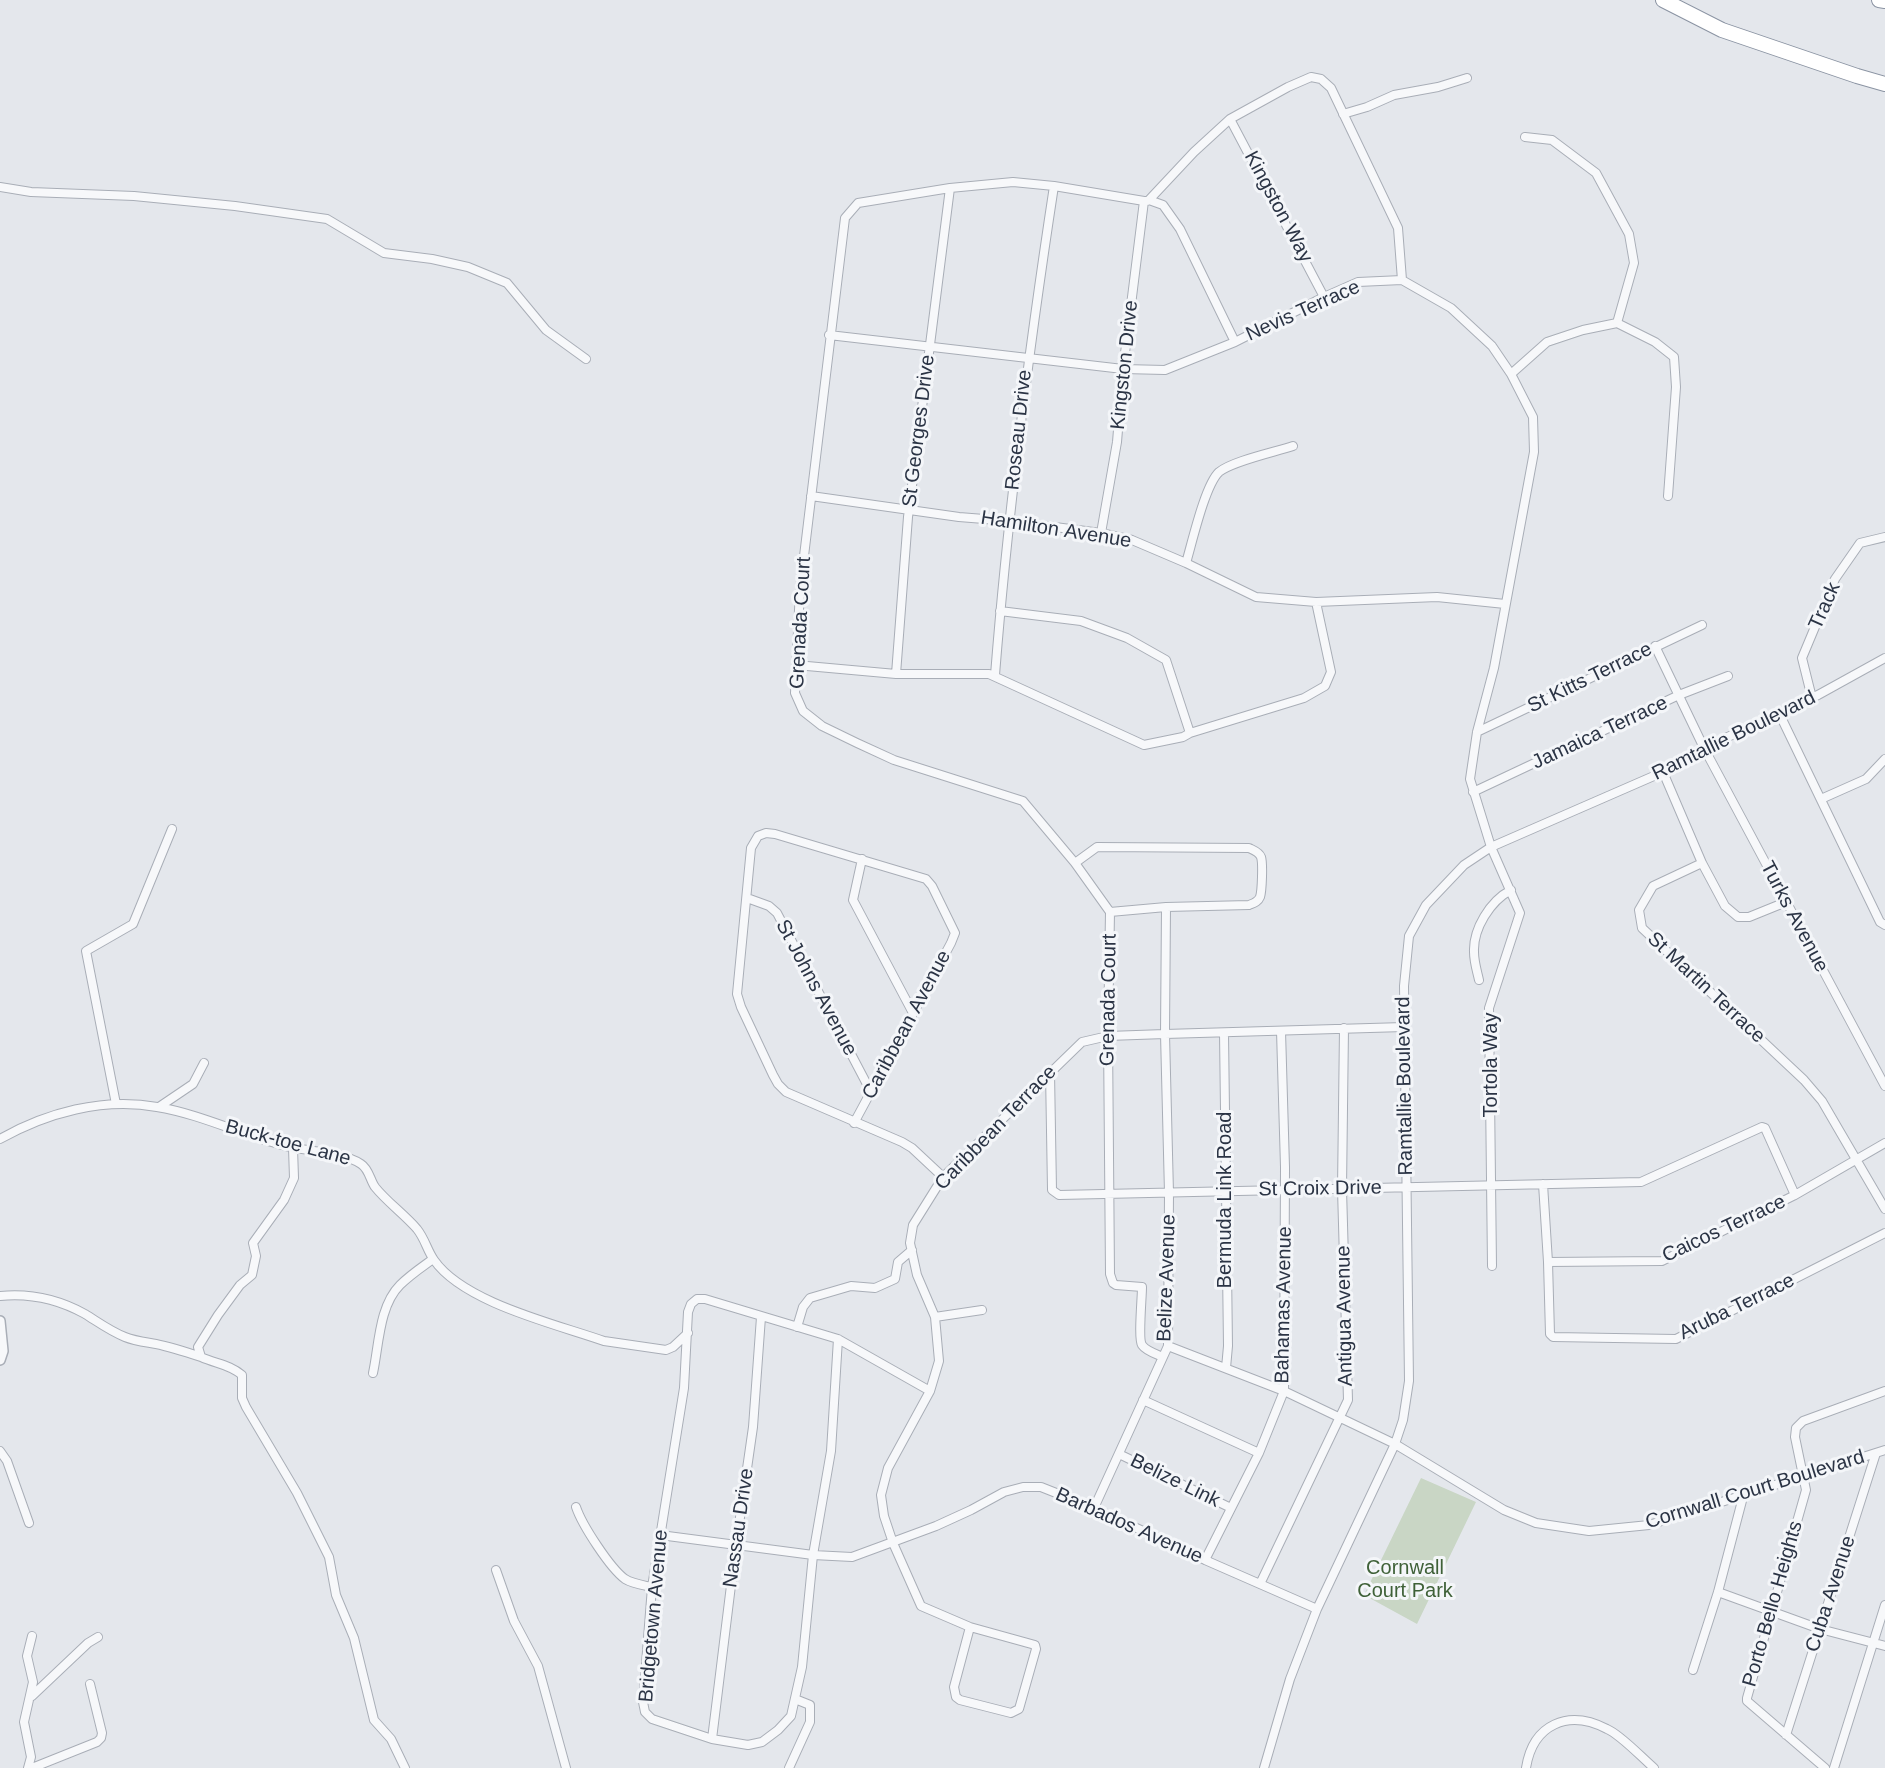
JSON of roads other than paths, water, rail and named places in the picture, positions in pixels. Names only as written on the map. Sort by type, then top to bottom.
[{"type":"highway","points":[[1663,0],[1722,30],[1885,84]]},
{"type":"highway","points":[[1879,0],[1885,1]]},
{"type":"street","points":[[1146,201],[1230,119],[1288,87],[1311,78],[1321,79],[1331,88],[1398,228],[1402,280],[1451,308],[1492,346],[1511,374],[1533,417],[1534,452],[1494,668],[1477,732],[1470,779],[1491,847]]},
{"type":"street","points":[[1342,114],[1367,107],[1394,95],[1438,87],[1467,78]]},
{"type":"street","name":"Kingston Way","points":[[1230,119],[1324,297]]},
{"type":"street","points":[[1525,137],[1552,140],[1596,173],[1629,234],[1634,263],[1617,323]]},
{"type":"street","name":"Grenada Court","points":[[1163,1357],[1145,1348],[1140,1340],[1142,1287],[1116,1285],[1110,1274],[1108,1036],[1110,912],[1075,863],[1023,801],[894,760],[822,726],[803,711],[795,693],[800,589],[844,218],[858,203],[950,188],[1012,182],[1053,186],[1146,201],[1163,206],[1180,229],[1234,342]]},
{"type":"street","name":"Roseau Drive","points":[[995,675],[1009,521],[1028,358],[1053,186]]},
{"type":"street","points":[[0,187],[32,192],[156,198],[327,219],[384,253],[432,259],[468,267],[507,283],[546,330],[586,359]]},
{"type":"street","name":"St Georges Drive","points":[[896,674],[909,508],[950,188]]},
{"type":"street","name":"Kingston Drive","points":[[1101,533],[1117,442],[1123,369],[1146,201]]},
{"type":"street","name":"Nevis Terrace","points":[[829,335],[1123,369],[1165,370],[1234,342],[1359,282],[1402,280]]},
{"type":"street","points":[[1511,374],[1547,342],[1583,330],[1617,323],[1655,342],[1674,357],[1676,387],[1668,495]]},
{"type":"street","points":[[1186,563],[1207,494],[1218,473],[1230,466],[1293,446]]},
{"type":"street","name":"Hamilton Avenue","points":[[811,496],[909,508],[959,517],[1101,533],[1132,540],[1256,597],[1316,602],[1437,597],[1505,604]]},
{"type":"street","name":"Track","points":[[1812,698],[1802,658],[1835,579],[1860,543],[1885,537]]},
{"type":"street","points":[[796,665],[896,674],[995,675],[1144,746],[1183,737],[1304,698],[1325,686],[1331,672],[1316,602]]},
{"type":"street","points":[[1000,611],[1081,621],[1127,638],[1166,660],[1190,733]]},
{"type":"street","name":"St Kitts Terrace","points":[[1477,732],[1702,625]]},
{"type":"street","name":"Turks Avenue","points":[[1655,646],[1704,748],[1885,1086]]},
{"type":"street","name":"Ramtallie Boulevard","points":[[1264,1768],[1290,1679],[1317,1609],[1395,1444],[1403,1420],[1409,1381],[1404,986],[1409,936],[1426,905],[1464,865],[1491,847],[1663,772],[1704,748],[1812,698],[1885,658]]},
{"type":"street","name":"Jamaica Terrace","points":[[1473,792],[1679,695],[1728,676]]},
{"type":"street","points":[[1779,713],[1880,922],[1885,925]]},
{"type":"street","points":[[1821,799],[1866,779],[1885,759]]},
{"type":"street","points":[[1663,772],[1702,863],[1725,906],[1738,917],[1749,917],[1786,902]]},
{"type":"street","points":[[116,1104],[86,951],[133,924],[172,829]]},
{"type":"street","name":"Caribbean Avenue","points":[[854,1123],[955,933],[932,886],[926,879],[766,833],[758,836],[751,848],[737,994],[773,1075],[786,1092],[854,1123],[912,1148],[943,1177]]},
{"type":"street","points":[[1075,863],[1097,847],[1249,848],[1261,857],[1262,890],[1255,903],[1110,912]]},
{"type":"street","name":"Tortola Way","points":[[1491,847],[1520,913],[1489,1008],[1492,1266]]},
{"type":"street","points":[[862,859],[853,900],[913,1013]]},
{"type":"street","name":"St Martin Terrace","points":[[1702,863],[1653,886],[1639,910],[1642,928],[1804,1080],[1822,1101],[1885,1209]]},
{"type":"street","points":[[1479,980],[1473,950],[1483,915],[1511,890]]},
{"type":"street","name":"St Johns Avenue","points":[[747,898],[769,906],[777,913],[871,1092]]},
{"type":"street","name":"Belize Avenue","points":[[1094,1508],[1168,1346],[1166,907]]},
{"type":"street","name":"Caribbean Terrace","points":[[970,1627],[954,1687],[956,1696],[960,1700],[1011,1713],[1016,1712],[1019,1709],[1036,1649],[1035,1645],[970,1627],[921,1606],[893,1543],[884,1516],[881,1494],[884,1478],[930,1391],[939,1361],[935,1317],[917,1275],[910,1243],[913,1225],[943,1177],[1082,1042],[1108,1036],[1404,1027]]},
{"type":"street","name":"Antigua Avenue","points":[[1260,1584],[1348,1400],[1342,1189],[1344,1028]]},
{"type":"street","name":"Bahamas Avenue","points":[[1205,1560],[1258,1453],[1284,1391],[1286,1190],[1281,1031]]},
{"type":"street","name":"Bermuda Link Road","points":[[1224,1033],[1228,1358],[1226,1368]]},
{"type":"street","points":[[159,1107],[193,1084],[204,1063]]},
{"type":"street","name":"St Croix Drive","points":[[1050,1072],[1052,1190],[1059,1195],[1641,1182],[1762,1127],[1765,1128],[1795,1195]]},
{"type":"street","name":"Buck-toe Lane","points":[[0,1139],[42,1119],[81,1108],[116,1104],[159,1107],[293,1148],[344,1157],[366,1168],[375,1186],[421,1234],[433,1259],[448,1276],[486,1298],[508,1308],[604,1341],[666,1350],[673,1347],[688,1333]]},
{"type":"street","name":"Caicos Terrace","points":[[1548,1262],[1662,1262],[1795,1195],[1885,1143]]},
{"type":"street","points":[[201,1357],[198,1347],[235,1293],[252,1275],[256,1256],[253,1243],[284,1200],[294,1178],[293,1148]]},
{"type":"street","name":"Aruba Terrace","points":[[1543,1184],[1551,1336],[1676,1339],[1885,1233]]},
{"type":"street","points":[[797,1327],[803,1306],[810,1299],[851,1287],[875,1288],[884,1282],[890,1282],[895,1279],[898,1262],[912,1250]]},
{"type":"street","points":[[373,1373],[387,1305],[393,1294],[408,1277],[433,1259]]},
{"type":"street","points":[[0,1296],[25,1295],[62,1303],[110,1331],[125,1337],[138,1342],[170,1347],[201,1357],[214,1364],[231,1366],[242,1374],[242,1398],[246,1407],[297,1493],[329,1557],[336,1595],[354,1638],[357,1658],[372,1705],[374,1720],[391,1739],[405,1768]]},
{"type":"street","name":"Bridgetown Avenue","points":[[761,1317],[705,1299],[697,1299],[691,1304],[688,1312],[681,1412],[652,1587],[643,1702],[645,1712],[652,1719],[712,1739],[748,1745],[762,1742],[778,1730],[790,1716],[802,1666],[813,1555],[831,1451],[838,1339]]},
{"type":"street","points":[[935,1317],[982,1310]]},
{"type":"street","points":[[761,1317],[838,1339],[930,1391]]},
{"type":"street","name":"Nassau Drive","points":[[712,1739],[753,1427],[761,1317]]},
{"type":"street","points":[[0,1322],[3,1351],[0,1360]]},
{"type":"street","name":"Cornwall Court Boulevard","points":[[1168,1346],[1284,1391],[1395,1444],[1504,1510],[1536,1524],[1589,1531],[1649,1525],[1885,1450]]},
{"type":"street","name":"Porto Bello Heights","points":[[1825,1768],[1747,1698],[1806,1490],[1795,1432],[1803,1421],[1885,1391]]},
{"type":"street","points":[[1143,1400],[1258,1453]]},
{"type":"street","points":[[0,1451],[7,1461],[29,1523]]},
{"type":"street","name":"Cuba Avenue","points":[[1786,1735],[1876,1453]]},
{"type":"street","name":"Belize Link","points":[[1119,1454],[1231,1508]]},
{"type":"street","name":"Barbados Avenue","points":[[660,1535],[813,1555],[852,1557],[893,1543],[971,1510],[1004,1492],[1023,1487],[1041,1486],[1317,1609]]},
{"type":"street","points":[[1694,1670],[1718,1592],[1743,1497]]},
{"type":"street","points":[[576,1507],[581,1521],[619,1573],[634,1584],[652,1587]]},
{"type":"street","points":[[496,1570],[514,1621],[538,1666],[566,1768]]},
{"type":"street","points":[[1718,1592],[1820,1629],[1885,1646]]},
{"type":"street","points":[[1834,1768],[1885,1605]]},
{"type":"street","points":[[32,1636],[27,1656],[33,1682],[24,1722],[31,1757],[30,1768],[97,1742],[101,1738],[102,1733],[90,1684]]},
{"type":"street","points":[[31,1698],[88,1643],[98,1637]]},
{"type":"street","points":[[789,1768],[810,1722],[810,1706],[795,1699]]},
{"type":"street","points":[[1526,1768],[1536,1740],[1548,1727],[1564,1721],[1587,1722],[1608,1729],[1654,1768]]},
{"type":"park label","name":"Cornwall Court Park","points":[[1405,1580]]}]
